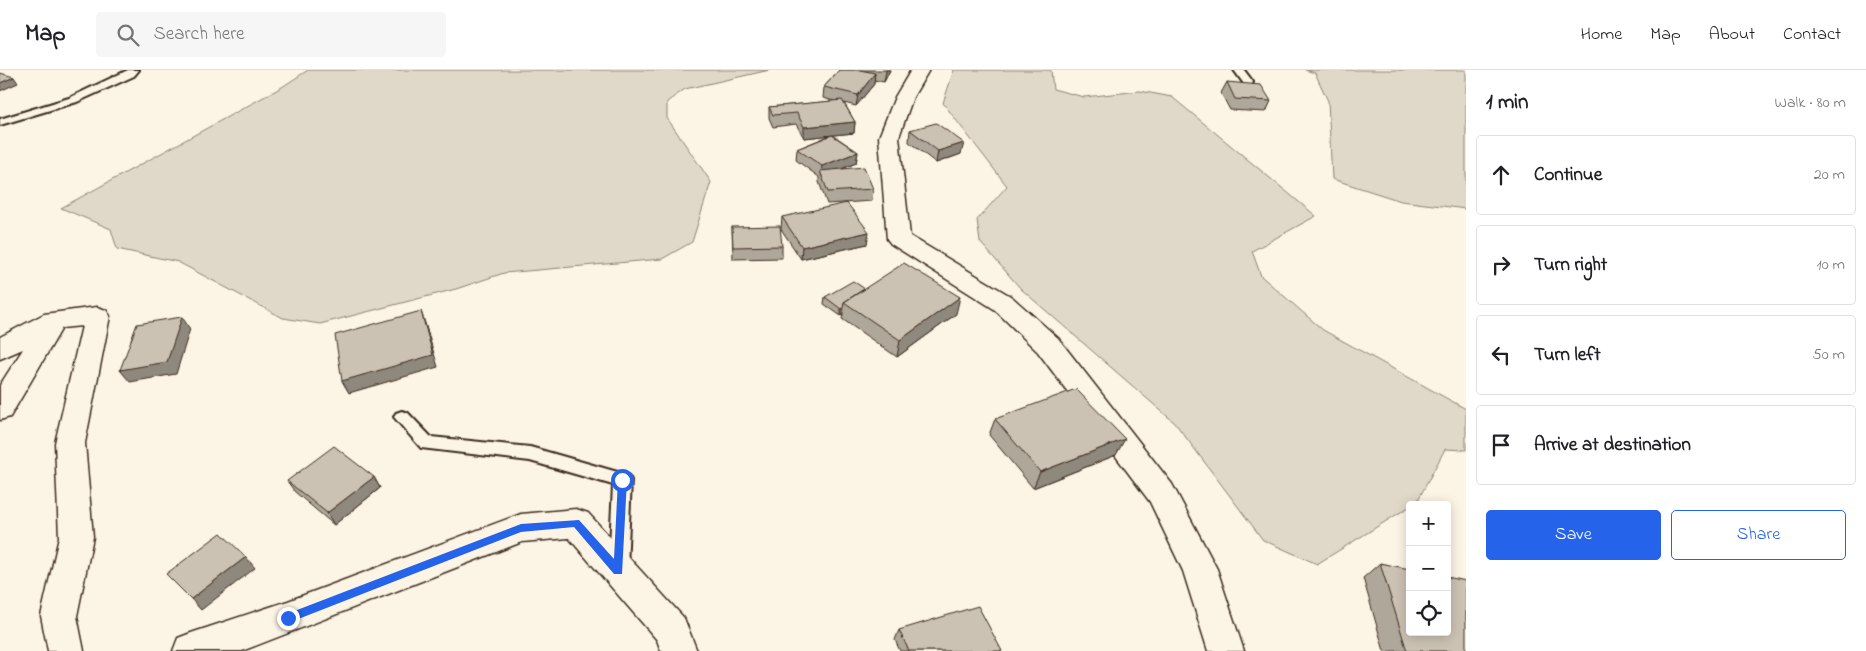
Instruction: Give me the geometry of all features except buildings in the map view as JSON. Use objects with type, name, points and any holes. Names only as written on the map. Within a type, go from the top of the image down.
[{"type":"street","points":[[920,70],[904,97],[889,137],[899,239],[1003,303],[1048,345],[1162,493],[1200,569],[1226,651]]},
{"type":"street","points":[[0,349],[53,320],[97,316],[70,443],[76,537],[59,616],[66,651]]},
{"type":"street","points":[[0,409],[53,320]]},
{"type":"street","points":[[191,651],[288,618],[521,528],[576,523],[671,630],[679,651]]},
{"type":"lane","points":[[0,122],[73,100],[130,74],[134,70]]},
{"type":"lane","points":[[1240,70],[1248,82]]},
{"type":"lane","points":[[402,417],[427,444],[530,454],[622,480],[618,571]]},
{"type":"shaded area","points":[[308,70],[770,70],[685,89],[667,102],[667,118],[711,182],[692,242],[662,259],[504,273],[456,289],[320,324],[283,318],[178,262],[117,249],[111,229],[61,208],[282,87]]},
{"type":"shaded area","points":[[954,70],[1051,70],[1053,89],[1084,97],[1140,91],[1172,97],[1316,216],[1252,251],[1261,276],[1323,330],[1466,409],[1466,450],[1445,449],[1418,501],[1406,501],[1406,509],[1317,564],[1263,540],[1175,423],[1021,289],[980,242],[977,220],[1007,186],[943,103]]},
{"type":"shaded area","points":[[1305,70],[1466,70],[1466,209],[1401,201],[1332,179],[1328,101],[1315,73]]},
{"type":"route","points":[[288,618],[521,528],[576,523],[618,571],[622,480]]}]
